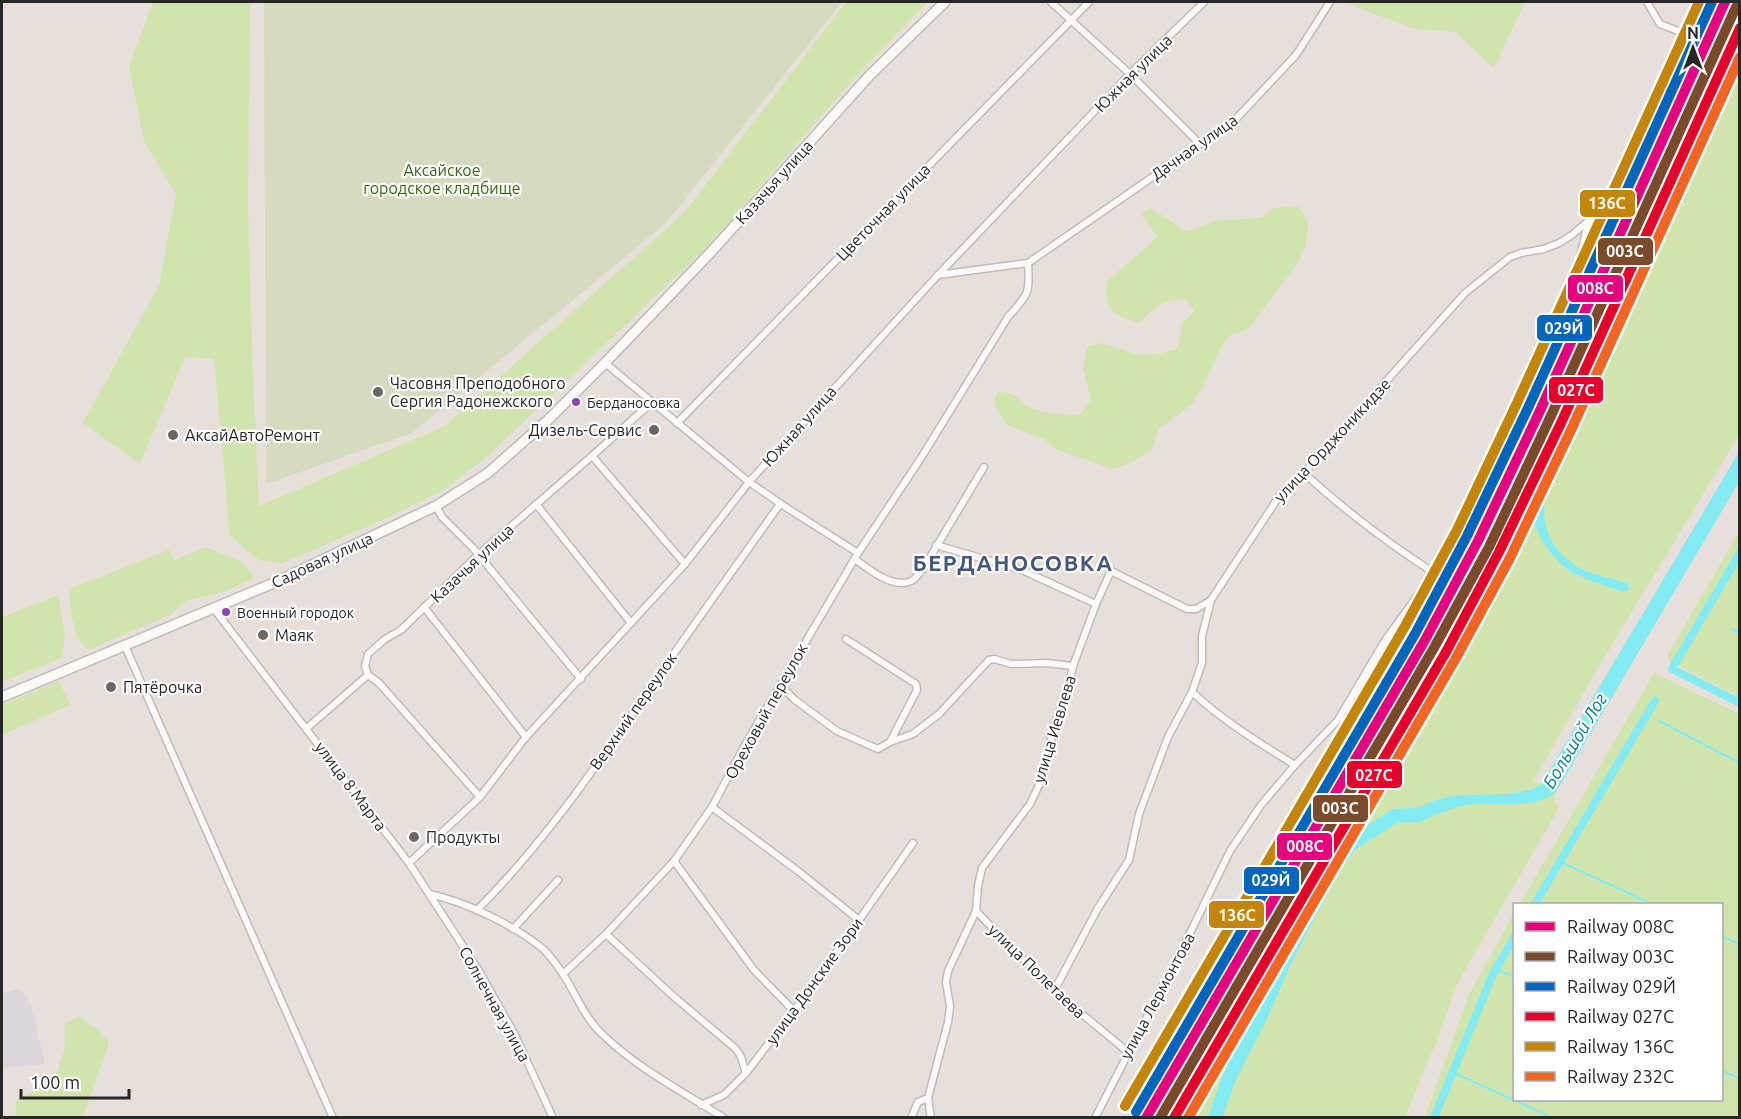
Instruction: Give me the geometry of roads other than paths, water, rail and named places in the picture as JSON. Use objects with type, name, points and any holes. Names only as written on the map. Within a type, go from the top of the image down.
[{"type":"main road","name":"Казачья улица","points":[[604,363],[711,252],[870,75],[945,2]]},
{"type":"main road","name":"Садовая улица","points":[[2,697],[276,582],[436,506],[488,473],[549,419],[604,363]]},
{"type":"street","points":[[1051,2],[1130,74],[1200,144]]},
{"type":"street","name":"Цветочная улица","points":[[677,423],[1089,2]]},
{"type":"street","name":"Южная улица","points":[[409,863],[480,797],[526,737],[685,564],[749,482],[938,274],[1130,74],[1204,2]]},
{"type":"street","name":"Дачная улица","points":[[1028,263],[1235,120],[1296,55],[1330,2]]},
{"type":"street","points":[[1647,2],[1660,24],[1691,36]]},
{"type":"street","name":"улица Орджоникидзе","points":[[1054,991],[1098,908],[1129,860],[1138,814],[1168,737],[1192,692],[1202,663],[1203,629],[1211,600],[1280,495],[1304,473],[1465,292],[1498,265],[1521,253],[1544,249],[1560,243],[1588,223],[1618,195],[1707,2]]},
{"type":"street","name":"улица Лермонтова","points":[[1095,1118],[1230,851],[1261,805],[1338,720],[1384,642],[1456,542],[1570,300],[1588,223]]},
{"type":"street","points":[[938,274],[1028,263]]},
{"type":"street","name":"Ореховый переулок","points":[[563,974],[606,934],[674,861],[712,807],[745,745],[857,556],[1008,317],[1025,298],[1029,288],[1028,263]]},
{"type":"street","points":[[604,363],[749,482],[857,556],[869,570],[885,579],[903,582],[913,580],[923,569],[984,467]]},
{"type":"street","name":"Казачья улица","points":[[368,675],[365,666],[368,654],[385,639],[401,630],[477,555],[651,403]]},
{"type":"street","points":[[592,456],[685,564]]},
{"type":"street","points":[[1304,473],[1338,504],[1380,537],[1434,573]]},
{"type":"street","points":[[536,504],[631,623]]},
{"type":"street","name":"Верхний переулок","points":[[477,910],[506,881],[532,849],[622,730],[663,668],[780,504]]},
{"type":"street","points":[[436,506],[442,517],[473,548],[581,679]]},
{"type":"street","points":[[936,545],[1022,570],[1095,604]]},
{"type":"street","name":"улица Иевлева","points":[[911,1118],[918,1102],[928,1098],[948,1022],[950,1006],[946,982],[948,971],[976,911],[982,868],[1030,804],[1041,781],[1055,723],[1068,690],[1073,666],[1095,604],[1111,571],[1187,609],[1203,607],[1211,600]]},
{"type":"street","points":[[424,608],[526,737]]},
{"type":"street","name":"улица 8 Марта","points":[[214,609],[409,863],[429,894]]},
{"type":"street","points":[[780,685],[795,700],[837,731],[878,749],[890,742],[917,690],[916,684],[846,639]]},
{"type":"street","points":[[124,646],[333,1118]]},
{"type":"street","name":"улица Иевлева","points":[[890,742],[913,734],[939,714],[989,660],[1073,666]]},
{"type":"street","points":[[307,728],[368,675],[379,682],[480,797]]},
{"type":"street","points":[[1192,692],[1270,750],[1295,765]]},
{"type":"street","points":[[712,807],[859,920]]},
{"type":"street","name":"улица Донские Зори","points":[[701,1105],[724,1095],[746,1073],[815,983],[913,843]]},
{"type":"street","points":[[674,861],[754,970],[793,1010]]},
{"type":"street","points":[[513,929],[558,880]]},
{"type":"street","points":[[429,894],[450,898],[477,910],[513,929],[543,949],[563,974],[598,1030],[652,1073],[721,1117]]},
{"type":"street","name":"Солнечная улица","points":[[429,894],[479,971],[515,1035],[553,1118]]},
{"type":"street","name":"улица Полетаева","points":[[976,911],[1054,991],[1128,1052]]},
{"type":"street","points":[[606,934],[673,996],[736,1049],[746,1073]]},
{"type":"street","points":[[928,1098],[931,1118]]},
{"type":"water","points":[[1739,452],[1739,482],[1556,792],[1546,798],[1524,804],[1477,804],[1460,806],[1424,817],[1413,815],[1426,805],[1442,798],[1510,794],[1541,785]]},
{"type":"water","points":[[1558,462],[1544,508],[1549,535],[1566,558],[1580,568],[1624,582],[1628,584],[1629,590],[1623,592],[1572,572],[1555,558],[1545,545],[1538,531],[1533,502],[1537,487],[1545,474]]},
{"type":"waterway","points":[[1740,553],[1672,669],[1740,703]]},
{"type":"waterway","points":[[1732,629],[1740,633]]},
{"type":"waterway","points":[[1536,903],[1655,701]]},
{"type":"waterway","points":[[1659,721],[1740,763]]},
{"type":"waterway","name":"Большой Лог","points":[[1215,1118],[1229,1078],[1260,1017],[1286,958],[1332,870],[1351,844],[1395,816],[1419,815],[1430,810]]},
{"type":"waterway","points":[[1561,862],[1650,903]]},
{"type":"waterway","points":[[1723,936],[1740,945]]},
{"type":"waterway","points":[[1434,1118],[1493,974],[1513,940]]},
{"type":"waterway","points":[[1496,969],[1513,977]]},
{"type":"waterway","points":[[1723,1070],[1740,1079]]},
{"type":"waterway","points":[[1452,1072],[1513,1100]]},
{"type":"waterway","points":[[1516,1101],[1553,1118]]},
{"type":"rail line","name":"136С","points":[[1125,1106],[1404,628],[1457,530],[1699,2]]},
{"type":"rail line","name":"029Й","points":[[1136,1112],[1415,634],[1467,536],[1528,408],[1712,2]]},
{"type":"rail line","name":"008С","points":[[1146,1118],[1425,640],[1478,541],[1539,413],[1725,2]]},
{"type":"rail line","name":"003С","points":[[1160,1118],[1435,646],[1489,547],[1550,418],[1736,7]]},
{"type":"rail line","name":"027С","points":[[1174,1118],[1446,652],[1499,552],[1561,423],[1740,28]]},
{"type":"rail line","name":"232C","points":[[1188,1118],[1456,658],[1510,558],[1572,428],[1740,57]]},
{"type":"place","name":"Часовня Преподобного Сергия Радонежского","points":[[378,392]]},
{"type":"place","name":"Берданосовка","points":[[576,402]]},
{"type":"place","name":"Дизель-Сервис","points":[[654,430]]},
{"type":"place","name":"АксайАвтоРемонт","points":[[173,435]]},
{"type":"place","name":"Военный городок","points":[[226,612]]},
{"type":"place","name":"Маяк","points":[[263,635]]},
{"type":"place","name":"Пятёрочка","points":[[111,687]]},
{"type":"place","name":"Продукты","points":[[414,837]]},
{"type":"district","name":"БЕРДАНОСОВКА","points":[[1013,563]]},
{"type":"park label","name":"Аксайское городское кладбище","points":[[442,179]]}]
